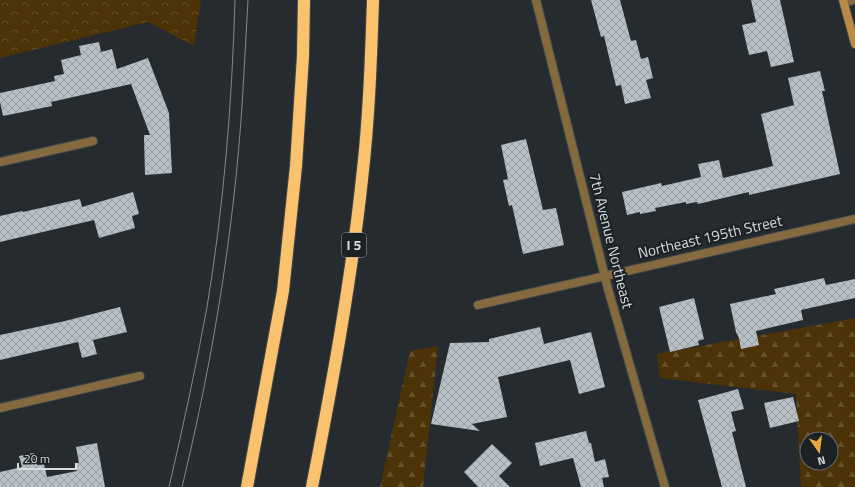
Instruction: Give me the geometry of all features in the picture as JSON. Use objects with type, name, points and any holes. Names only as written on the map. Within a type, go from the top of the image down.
[{"type":"highway","points":[[247,487],[283,291],[296,166],[303,56],[304,0]]},
{"type":"highway","name":"I 5","points":[[312,487],[340,337],[352,260],[362,178],[370,84],[373,0]]},
{"type":"street","name":"7th Avenue Northeast","points":[[536,0],[605,276],[663,487]]},
{"type":"street","points":[[853,0],[844,1],[855,44]]},
{"type":"street","points":[[0,162],[93,141]]},
{"type":"street","name":"Northeast 195th Street","points":[[478,305],[855,219]]},
{"type":"street","points":[[0,408],[140,376]]},
{"type":"green space","points":[[0,0],[201,0],[194,46],[148,22],[0,58]]},
{"type":"green space","points":[[855,318],[855,487],[801,487],[800,471],[839,471],[839,431],[799,431],[799,450],[796,394],[660,378],[657,354]]},
{"type":"green space","points":[[438,346],[423,487],[380,487],[410,351]]},
{"type":"building","points":[[591,0],[620,0],[631,41],[636,40],[641,59],[648,57],[653,78],[646,80],[651,98],[625,104],[621,85],[616,86],[604,36],[601,37]]},
{"type":"building","points":[[751,0],[780,0],[794,62],[771,67],[767,51],[749,55],[742,25],[756,22]]},
{"type":"building","points":[[99,42],[101,52],[112,49],[117,69],[148,58],[169,113],[172,173],[145,175],[144,135],[150,135],[131,84],[51,102],[52,106],[3,116],[0,93],[55,81],[54,76],[64,74],[61,60],[81,55],[79,46]]},
{"type":"building","points":[[820,71],[825,91],[822,91],[840,174],[749,195],[749,192],[698,204],[697,202],[686,204],[686,202],[655,208],[656,211],[627,215],[622,192],[661,183],[662,186],[701,177],[698,164],[719,160],[723,178],[773,166],[761,114],[794,105],[788,78]]},
{"type":"building","points":[[526,139],[543,210],[556,208],[564,245],[523,254],[512,205],[509,206],[503,180],[508,179],[501,145]]},
{"type":"building","points":[[133,192],[139,214],[132,216],[135,228],[99,238],[94,220],[0,242],[0,216],[80,199],[82,207]]},
{"type":"building","points":[[824,278],[826,285],[855,279],[855,298],[801,310],[803,320],[756,331],[759,345],[741,349],[730,304],[776,294],[774,289]]},
{"type":"building","points":[[694,298],[704,339],[698,341],[699,345],[670,352],[659,307]]},
{"type":"building","points":[[120,307],[127,332],[93,340],[97,354],[82,358],[78,342],[0,360],[0,335]]},
{"type":"building","points":[[540,327],[544,344],[591,332],[605,387],[579,394],[570,360],[498,377],[507,417],[472,424],[480,431],[431,424],[450,343],[489,342],[489,339]]},
{"type":"building","points":[[738,389],[744,409],[731,412],[736,431],[732,432],[746,487],[722,487],[698,400]]},
{"type":"building","points":[[793,397],[799,421],[770,428],[764,403]]},
{"type":"building","points":[[586,431],[589,443],[591,443],[595,462],[605,459],[609,477],[602,478],[604,487],[581,487],[573,458],[540,466],[535,443]]},
{"type":"building","points":[[97,443],[105,487],[0,487],[0,472],[22,467],[19,456],[34,453],[37,465],[44,464],[47,477],[77,471],[75,463],[79,463],[76,447]]},
{"type":"building","points":[[492,444],[512,463],[499,476],[510,487],[478,487],[464,472]]},
{"type":"tram line","points":[[169,487],[198,352],[213,269],[223,192],[232,77],[235,0]]},
{"type":"tram line","points":[[182,487],[205,384],[223,281],[241,124],[248,0]]}]
